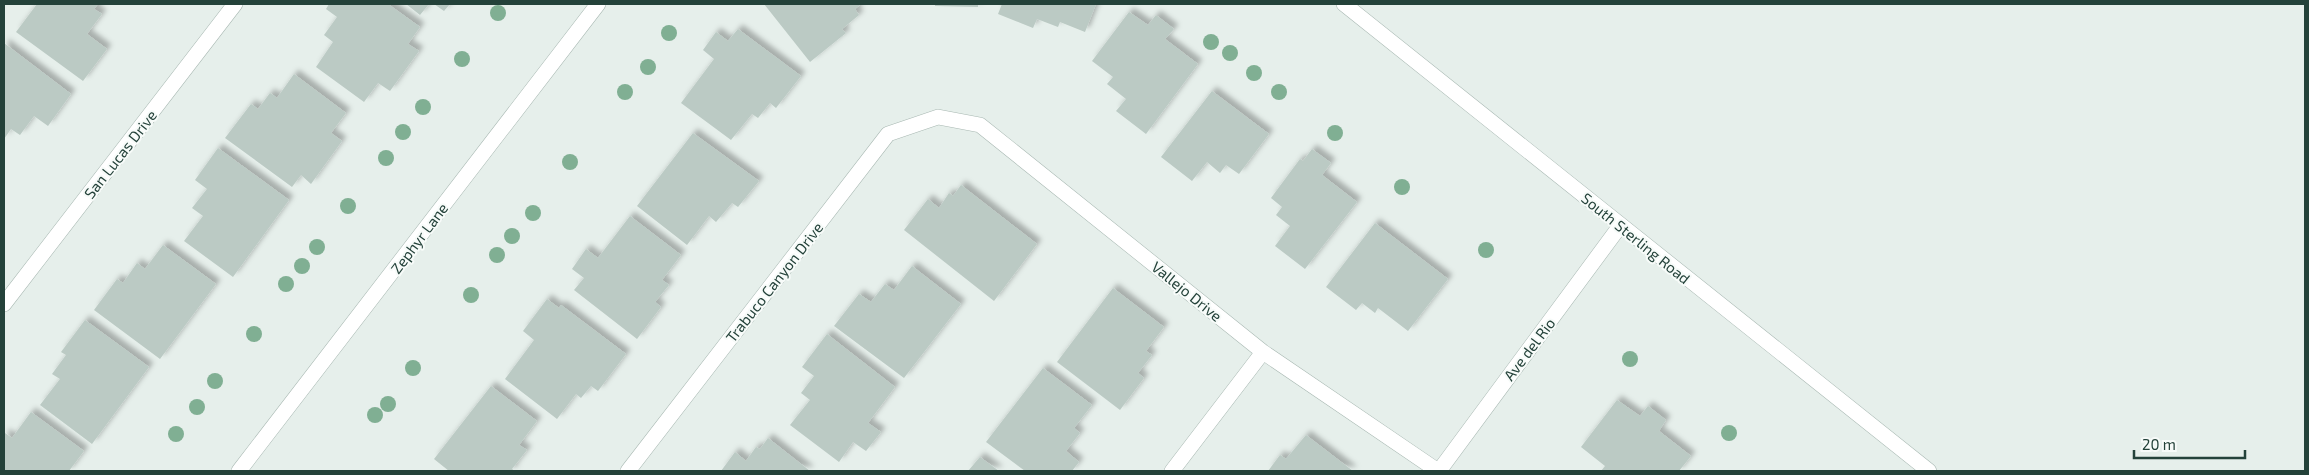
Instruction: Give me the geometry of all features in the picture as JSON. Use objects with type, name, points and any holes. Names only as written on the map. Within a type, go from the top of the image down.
[{"type":"street","name":"San Lucas Drive","points":[[4,304],[235,4]]},
{"type":"street","name":"Zephyr Lane","points":[[239,471],[598,4]]},
{"type":"street","name":"South Sterling Road","points":[[1344,4],[1929,471]]},
{"type":"street","name":"Vallejo Drive","points":[[938,117],[980,125],[1263,352],[1438,471]]},
{"type":"street","name":"Trabuco Canyon Drive","points":[[628,471],[888,134],[938,117]]},
{"type":"street","name":"Ave del Rio","points":[[1438,471],[1620,226]]},
{"type":"street","points":[[1172,471],[1263,352]]},
{"type":"building","points":[[37,4],[98,4],[94,9],[102,14],[87,34],[107,49],[83,81],[16,32]]},
{"type":"building","points":[[329,4],[388,4],[420,27],[408,44],[419,51],[390,91],[378,83],[364,102],[316,67],[333,42],[324,35],[337,17],[326,9]]},
{"type":"building","points":[[406,4],[429,4],[420,15]]},
{"type":"building","points":[[434,4],[450,4],[444,11]]},
{"type":"building","points":[[764,4],[861,4],[855,9],[859,15],[842,29],[846,33],[810,62]]},
{"type":"building","points":[[935,4],[978,4],[978,7],[935,6]]},
{"type":"building","points":[[1002,4],[1096,4],[1085,32],[1060,22],[1058,27],[1037,19],[1033,28],[998,14]]},
{"type":"building","points":[[1129,12],[1148,25],[1156,15],[1174,29],[1165,39],[1198,64],[1146,134],[1116,111],[1126,99],[1107,84],[1113,77],[1092,61]]},
{"type":"building","points":[[738,29],[801,76],[776,108],[770,103],[758,118],[752,114],[731,140],[681,103],[714,59],[703,50],[716,32],[728,41]]},
{"type":"building","points":[[4,43],[71,94],[48,126],[34,116],[20,135],[11,129],[4,139]]},
{"type":"building","points":[[294,74],[346,113],[331,133],[342,141],[311,184],[301,175],[292,187],[225,138],[251,104],[258,109],[270,93],[277,98]]},
{"type":"building","points":[[1212,91],[1269,134],[1239,174],[1226,165],[1220,173],[1207,162],[1192,181],[1161,157]]},
{"type":"building","points":[[693,133],[759,181],[738,207],[732,203],[716,222],[709,216],[687,245],[637,206]]},
{"type":"building","points":[[218,148],[289,200],[233,277],[184,241],[203,216],[192,208],[207,189],[195,180]]},
{"type":"building","points":[[1312,149],[1331,163],[1322,175],[1357,202],[1305,269],[1275,246],[1290,226],[1276,215],[1282,207],[1271,198],[1300,159],[1303,161]]},
{"type":"building","points":[[961,185],[1037,244],[994,301],[904,230],[928,199],[939,208],[949,193],[953,196]]},
{"type":"building","points":[[630,216],[681,255],[662,280],[669,285],[655,302],[661,307],[637,339],[574,290],[584,278],[572,269],[586,249],[598,258]]},
{"type":"building","points":[[1375,223],[1448,279],[1408,331],[1378,308],[1375,313],[1362,303],[1356,310],[1326,287]]},
{"type":"building","points":[[163,245],[216,284],[160,359],[94,310],[117,279],[123,283],[137,263],[145,269]]},
{"type":"building","points":[[912,266],[961,304],[904,378],[834,326],[859,294],[871,302],[885,284],[894,290]]},
{"type":"building","points":[[1113,288],[1164,327],[1146,351],[1152,355],[1138,373],[1144,378],[1120,410],[1057,362]]},
{"type":"building","points":[[547,299],[559,308],[561,305],[626,354],[598,391],[591,386],[581,398],[576,394],[557,419],[505,379],[534,340],[523,331]]},
{"type":"building","points":[[85,320],[149,367],[92,444],[40,405],[60,379],[52,374],[66,355],[61,352]]},
{"type":"building","points":[[827,334],[895,387],[868,423],[881,432],[866,451],[853,442],[839,462],[790,425],[810,400],[801,393],[814,376],[802,367]]},
{"type":"building","points":[[1043,368],[1092,405],[1074,428],[1080,433],[1066,451],[1079,462],[1072,471],[1025,471],[986,442]]},
{"type":"building","points":[[491,386],[537,421],[519,445],[527,450],[512,469],[515,471],[449,471],[434,459]]},
{"type":"building","points":[[1617,400],[1640,416],[1648,406],[1666,420],[1659,431],[1691,456],[1679,471],[1601,471],[1605,466],[1581,447]]},
{"type":"building","points":[[31,412],[84,451],[69,471],[4,471],[4,435],[5,433],[12,438]]},
{"type":"building","points":[[1306,435],[1353,471],[1268,471],[1280,455],[1286,459]]},
{"type":"building","points":[[768,438],[810,471],[721,471],[735,452],[746,461],[756,447],[760,449]]},
{"type":"building","points":[[980,457],[999,471],[968,471]]}]
